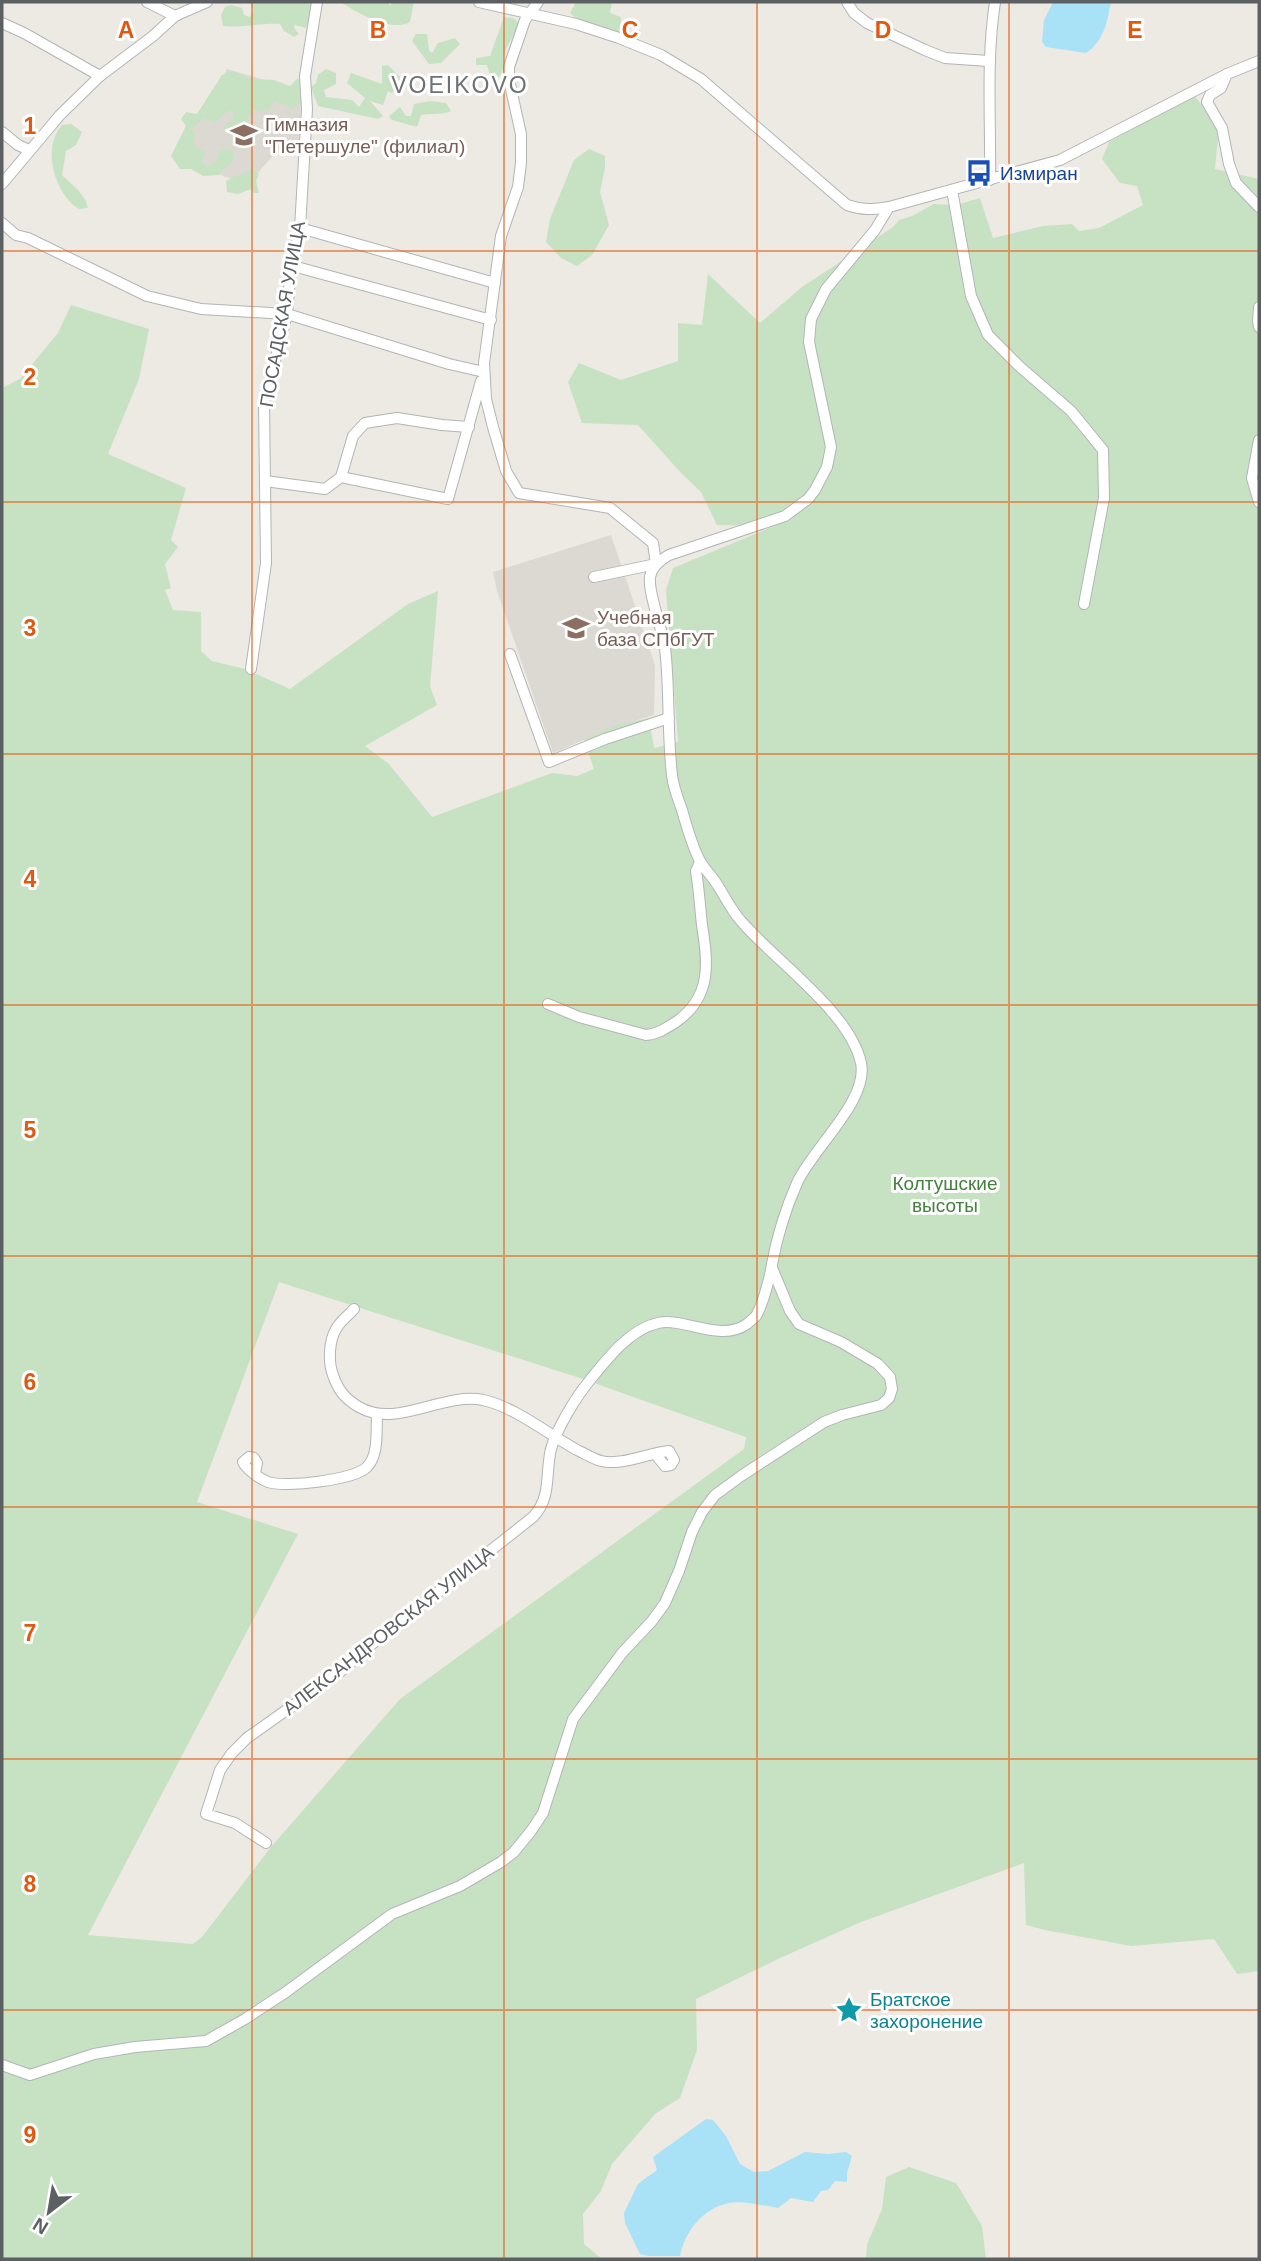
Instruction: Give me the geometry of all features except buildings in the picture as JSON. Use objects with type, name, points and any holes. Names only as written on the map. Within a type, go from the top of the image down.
[{"type":"street","points":[[147,2],[175,16]]},
{"type":"street","points":[[2,184],[60,115],[100,76],[175,16],[207,2]]},
{"type":"street","name":"ПОСАДСКАЯ УЛИЦА","points":[[251,669],[266,563],[264,403],[287,314],[300,228],[307,109],[305,76],[317,2]]},
{"type":"street","points":[[480,2],[551,18],[620,38],[661,55],[701,79],[847,205],[860,209],[889,207],[1060,160],[1227,74],[1259,61]]},
{"type":"street","points":[[341,477],[448,499],[484,372],[501,236],[518,187],[522,134],[509,79],[509,67],[528,13],[538,2]]},
{"type":"street","points":[[544,2],[551,10],[551,18]]},
{"type":"street","points":[[848,2],[854,13],[867,23],[925,50],[945,58],[989,61]]},
{"type":"street","points":[[990,180],[989,61],[995,2]]},
{"type":"street","points":[[2,23],[100,76]]},
{"type":"street","points":[[1227,74],[1222,88],[1210,95],[1207,103],[1222,128],[1236,183],[1259,208]]},
{"type":"street","points":[[2,132],[29,150]]},
{"type":"street","points":[[952,190],[971,296],[988,335],[1071,411],[1103,450],[1104,498],[1084,604]]},
{"type":"street","points":[[548,1004],[579,1017],[646,1035],[655,1034],[690,1010],[705,982],[705,941],[696,871],[700,862],[672,778],[665,651],[662,628],[650,585],[650,573],[656,564],[669,555],[785,516],[816,490],[827,467],[831,447],[809,342],[811,320],[826,289],[875,230],[889,207]]},
{"type":"street","points":[[2,223],[16,235],[28,238],[148,296],[201,309],[287,314],[449,364],[484,372]]},
{"type":"street","points":[[300,228],[495,283]]},
{"type":"street","points":[[293,266],[491,320]]},
{"type":"street","points":[[1259,307],[1259,327]]},
{"type":"street","points":[[484,372],[485,399],[493,427],[506,471],[519,493],[610,509],[653,543],[656,564]]},
{"type":"street","points":[[265,481],[325,489],[341,477],[353,436],[365,423],[397,418],[468,427]]},
{"type":"street","points":[[1259,440],[1252,478],[1259,502]]},
{"type":"street","points":[[594,577],[656,564]]},
{"type":"street","points":[[510,654],[549,762],[605,739],[669,718]]},
{"type":"street","name":"АЛЕКСАНДРОВСКАЯ УЛИЦА","points":[[266,1843],[234,1823],[206,1814],[220,1770],[232,1753],[247,1738],[340,1672],[410,1611],[432,1597],[543,1507],[550,1453],[555,1438],[589,1382],[616,1350],[638,1332],[656,1323],[666,1322],[708,1330],[742,1327],[756,1316],[799,1179],[811,1157],[855,1098],[862,1069],[854,1043],[843,1026],[823,1003],[758,941],[733,912],[700,862]]},
{"type":"street","points":[[2,2065],[30,2076],[94,2054],[135,2047],[206,2041],[286,1992],[392,1914],[460,1886],[514,1852],[543,1813],[573,1719],[621,1653],[652,1621],[665,1603],[692,1532],[715,1495],[824,1422],[881,1405],[892,1389],[890,1377],[878,1364],[841,1342],[799,1324],[790,1311],[772,1268]]},
{"type":"street","points":[[354,1309],[337,1328],[330,1356],[331,1372],[337,1387],[347,1400],[377,1415],[453,1401],[482,1400],[502,1406],[555,1438],[601,1461],[614,1462],[656,1455]]},
{"type":"street","points":[[255,1473],[267,1482],[285,1484],[354,1475],[365,1470],[374,1455],[377,1415]]},
{"type":"shaded area","name":"Гимназия \"Петершуле\" (филиал)","points":[[227,69],[301,91],[299,153],[280,148],[253,178],[251,187],[176,157]]},
{"type":"shaded area","name":"Учебная база СПбГУТ","points":[[611,535],[655,665],[654,715],[614,727],[553,753],[497,591],[493,572]]},
{"type":"green space","points":[[250,2],[311,2],[314,6],[306,28],[295,25],[294,28],[299,34],[294,37],[284,31],[280,24],[223,26],[221,15],[225,7],[231,5],[242,8],[244,15],[250,17],[253,10]]},
{"type":"green space","points":[[340,2],[388,2],[390,6],[393,2],[414,2],[410,22],[393,25],[374,20]]},
{"type":"green space","points":[[576,2],[612,2],[610,13],[621,17],[620,33],[582,24],[570,13]]},
{"type":"green space","points":[[504,17],[518,22],[505,53],[499,77],[490,76],[487,65],[476,65],[476,58],[490,56]]},
{"type":"green space","points":[[416,34],[427,34],[429,50],[432,53],[438,43],[455,38],[460,44],[441,63],[429,64],[412,41]]},
{"type":"green space","points":[[388,65],[400,77],[401,85],[396,91],[388,91],[383,105],[370,101],[383,116],[378,119],[318,106],[311,87],[316,83],[318,75],[326,69],[336,73],[336,84],[324,90],[326,97],[352,100],[359,107],[365,98],[347,83],[351,73],[382,84],[382,66]]},
{"type":"green space","points":[[233,71],[253,79],[274,80],[290,86],[298,78],[302,88],[303,105],[299,104],[293,109],[275,101],[267,111],[252,110],[242,127],[229,135],[224,127],[234,118],[234,113],[229,110],[215,123],[204,118],[192,129],[195,136],[193,146],[206,151],[202,163],[210,167],[216,161],[220,149],[232,150],[234,156],[230,165],[219,175],[203,176],[191,169],[180,169],[171,156],[186,126],[181,119],[186,112],[197,114],[222,75]]},
{"type":"green space","name":"Колтушские высоты","points":[[1194,95],[1219,127],[1215,169],[1259,179],[1259,1971],[1237,1974],[1214,1939],[1131,1946],[1026,1925],[1024,1863],[861,1922],[696,1999],[697,2050],[680,2098],[655,2114],[612,2164],[601,2191],[583,2214],[584,2244],[602,2259],[2,2259],[2,388],[20,379],[58,333],[71,305],[149,329],[139,379],[108,454],[186,488],[171,540],[178,547],[165,564],[171,588],[165,590],[173,610],[201,612],[201,651],[212,661],[245,669],[290,689],[408,604],[438,591],[430,686],[437,705],[365,746],[389,764],[432,817],[552,773],[577,776],[594,769],[584,739],[617,725],[649,718],[654,748],[678,742],[666,590],[673,568],[774,526],[717,525],[701,492],[638,425],[582,423],[568,382],[579,363],[621,380],[678,361],[678,323],[702,325],[708,274],[760,323],[802,287],[893,227],[899,220],[934,204],[956,205],[980,198],[993,238],[1043,226],[1072,224],[1079,231],[1099,228],[1143,205],[1137,186],[1120,183],[1102,159],[1109,142]],"holes":[[[279,1282],[577,1377],[746,1437],[744,1449],[400,1699],[271,1847],[202,1937],[193,1944],[88,1935],[298,1534],[197,1502]]]},
{"type":"green space","points":[[430,101],[446,103],[451,111],[421,115],[417,127],[392,120],[389,116],[400,107],[406,116],[411,116],[414,104]]},
{"type":"green space","points":[[71,124],[82,132],[76,145],[66,151],[62,175],[78,190],[88,208],[79,209],[71,202],[63,193],[54,170],[52,145],[56,134],[62,125]]},
{"type":"green space","points":[[589,149],[605,156],[600,192],[609,225],[592,255],[577,266],[561,258],[546,242],[550,219],[574,160]]},
{"type":"green space","points":[[253,169],[259,174],[256,181],[259,193],[254,193],[251,189],[238,194],[227,192],[226,181]]},
{"type":"green space","points":[[909,2167],[956,2183],[982,2226],[986,2259],[866,2259],[867,2245],[882,2209],[886,2177]]},
{"type":"water","points":[[1053,2],[1111,2],[1101,37],[1086,53],[1046,47],[1042,42],[1044,20]]},
{"type":"water","points":[[706,2119],[713,2120],[726,2136],[740,2164],[754,2172],[768,2171],[805,2152],[846,2152],[852,2156],[847,2182],[835,2181],[828,2190],[821,2191],[813,2202],[791,2198],[778,2208],[740,2202],[720,2206],[703,2215],[697,2222],[686,2238],[680,2256],[640,2254],[625,2223],[624,2213],[638,2184],[657,2170],[653,2157]]},
{"type":"place","name":"Гимназия \"Петершуле\" (филиал)","points":[[244,135]]},
{"type":"place","name":"Измиран","points":[[979,173]]},
{"type":"place","name":"Учебная база СПбГУТ","points":[[576,628]]},
{"type":"place","name":"Братское захоронение","points":[[849,2010]]},
{"type":"district","name":"VOEIKOVO","points":[[460,85]]}]
